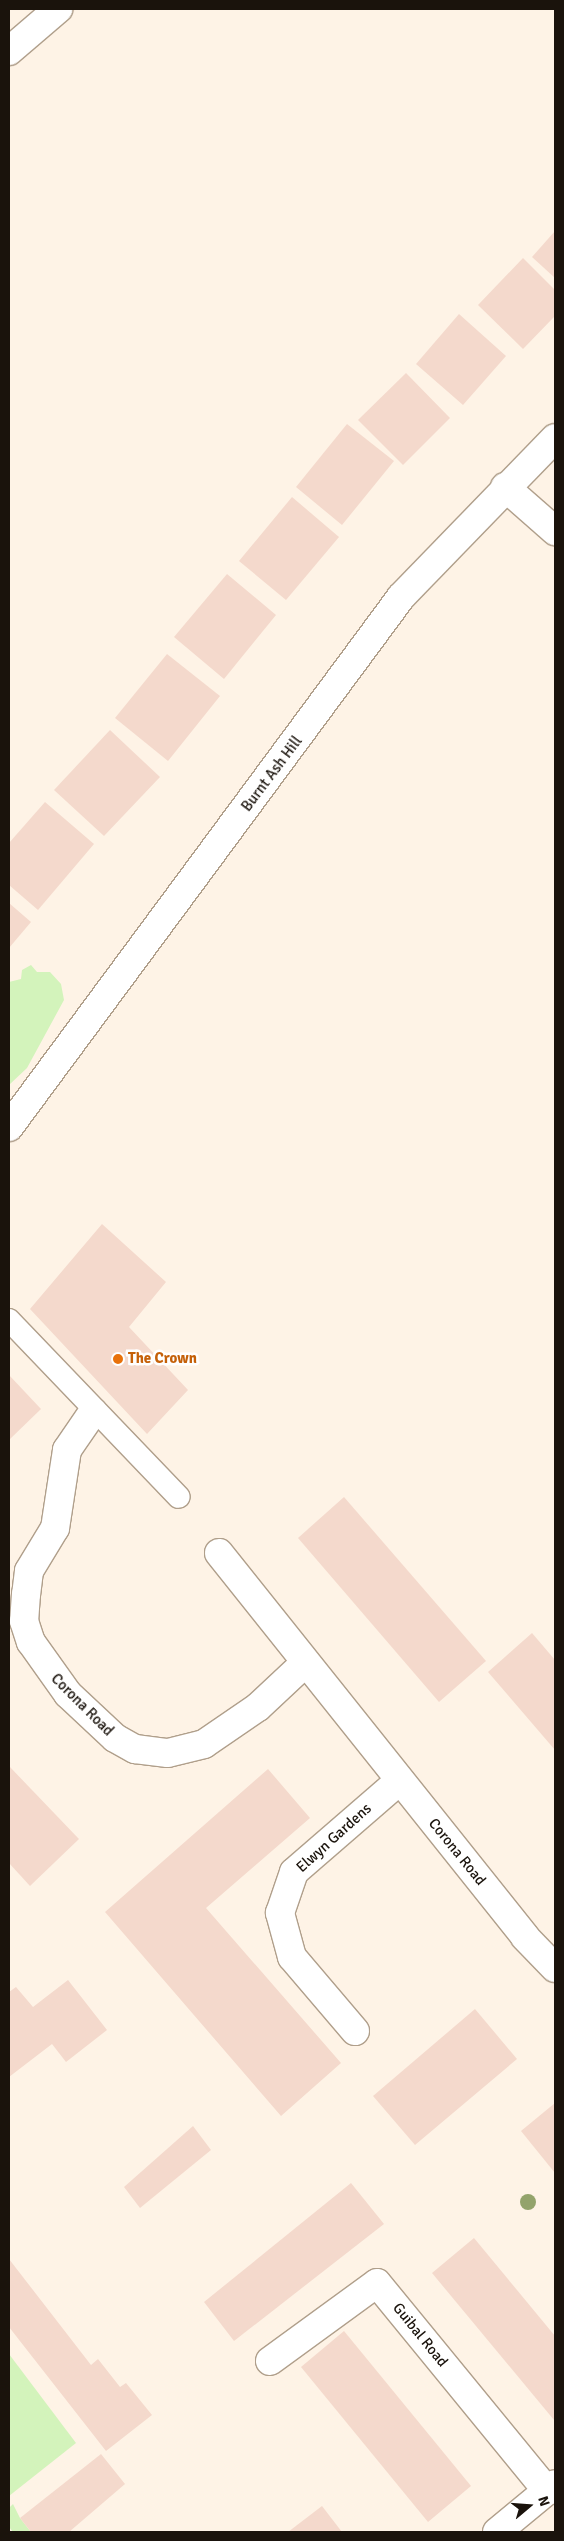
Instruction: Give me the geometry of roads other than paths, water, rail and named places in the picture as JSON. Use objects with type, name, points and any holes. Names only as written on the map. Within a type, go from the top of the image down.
[{"type":"street","points":[[9,51],[58,9]]},
{"type":"street","name":"Burnt Ash Hill","points":[[9,1127],[401,597],[555,438]]},
{"type":"street","points":[[505,488],[555,531]]},
{"type":"street","name":"Corona Road","points":[[93,1412],[67,1450],[55,1528],[29,1571],[24,1621],[31,1642],[56,1681],[115,1738],[135,1749],[168,1753],[204,1744],[258,1707],[305,1663]]},
{"type":"street","name":"Corona Road","points":[[219,1553],[399,1781],[555,1968]]},
{"type":"street","name":"Elwyn Gardens","points":[[355,2031],[292,1956],[280,1913],[294,1872],[399,1781]]},
{"type":"street","name":"Guibal Road","points":[[270,2361],[377,2283],[551,2487],[497,2532]]},
{"type":"lane","points":[[9,1320],[93,1412],[179,1497]]},
{"type":"place","name":"The Crown","points":[[118,1359]]}]
